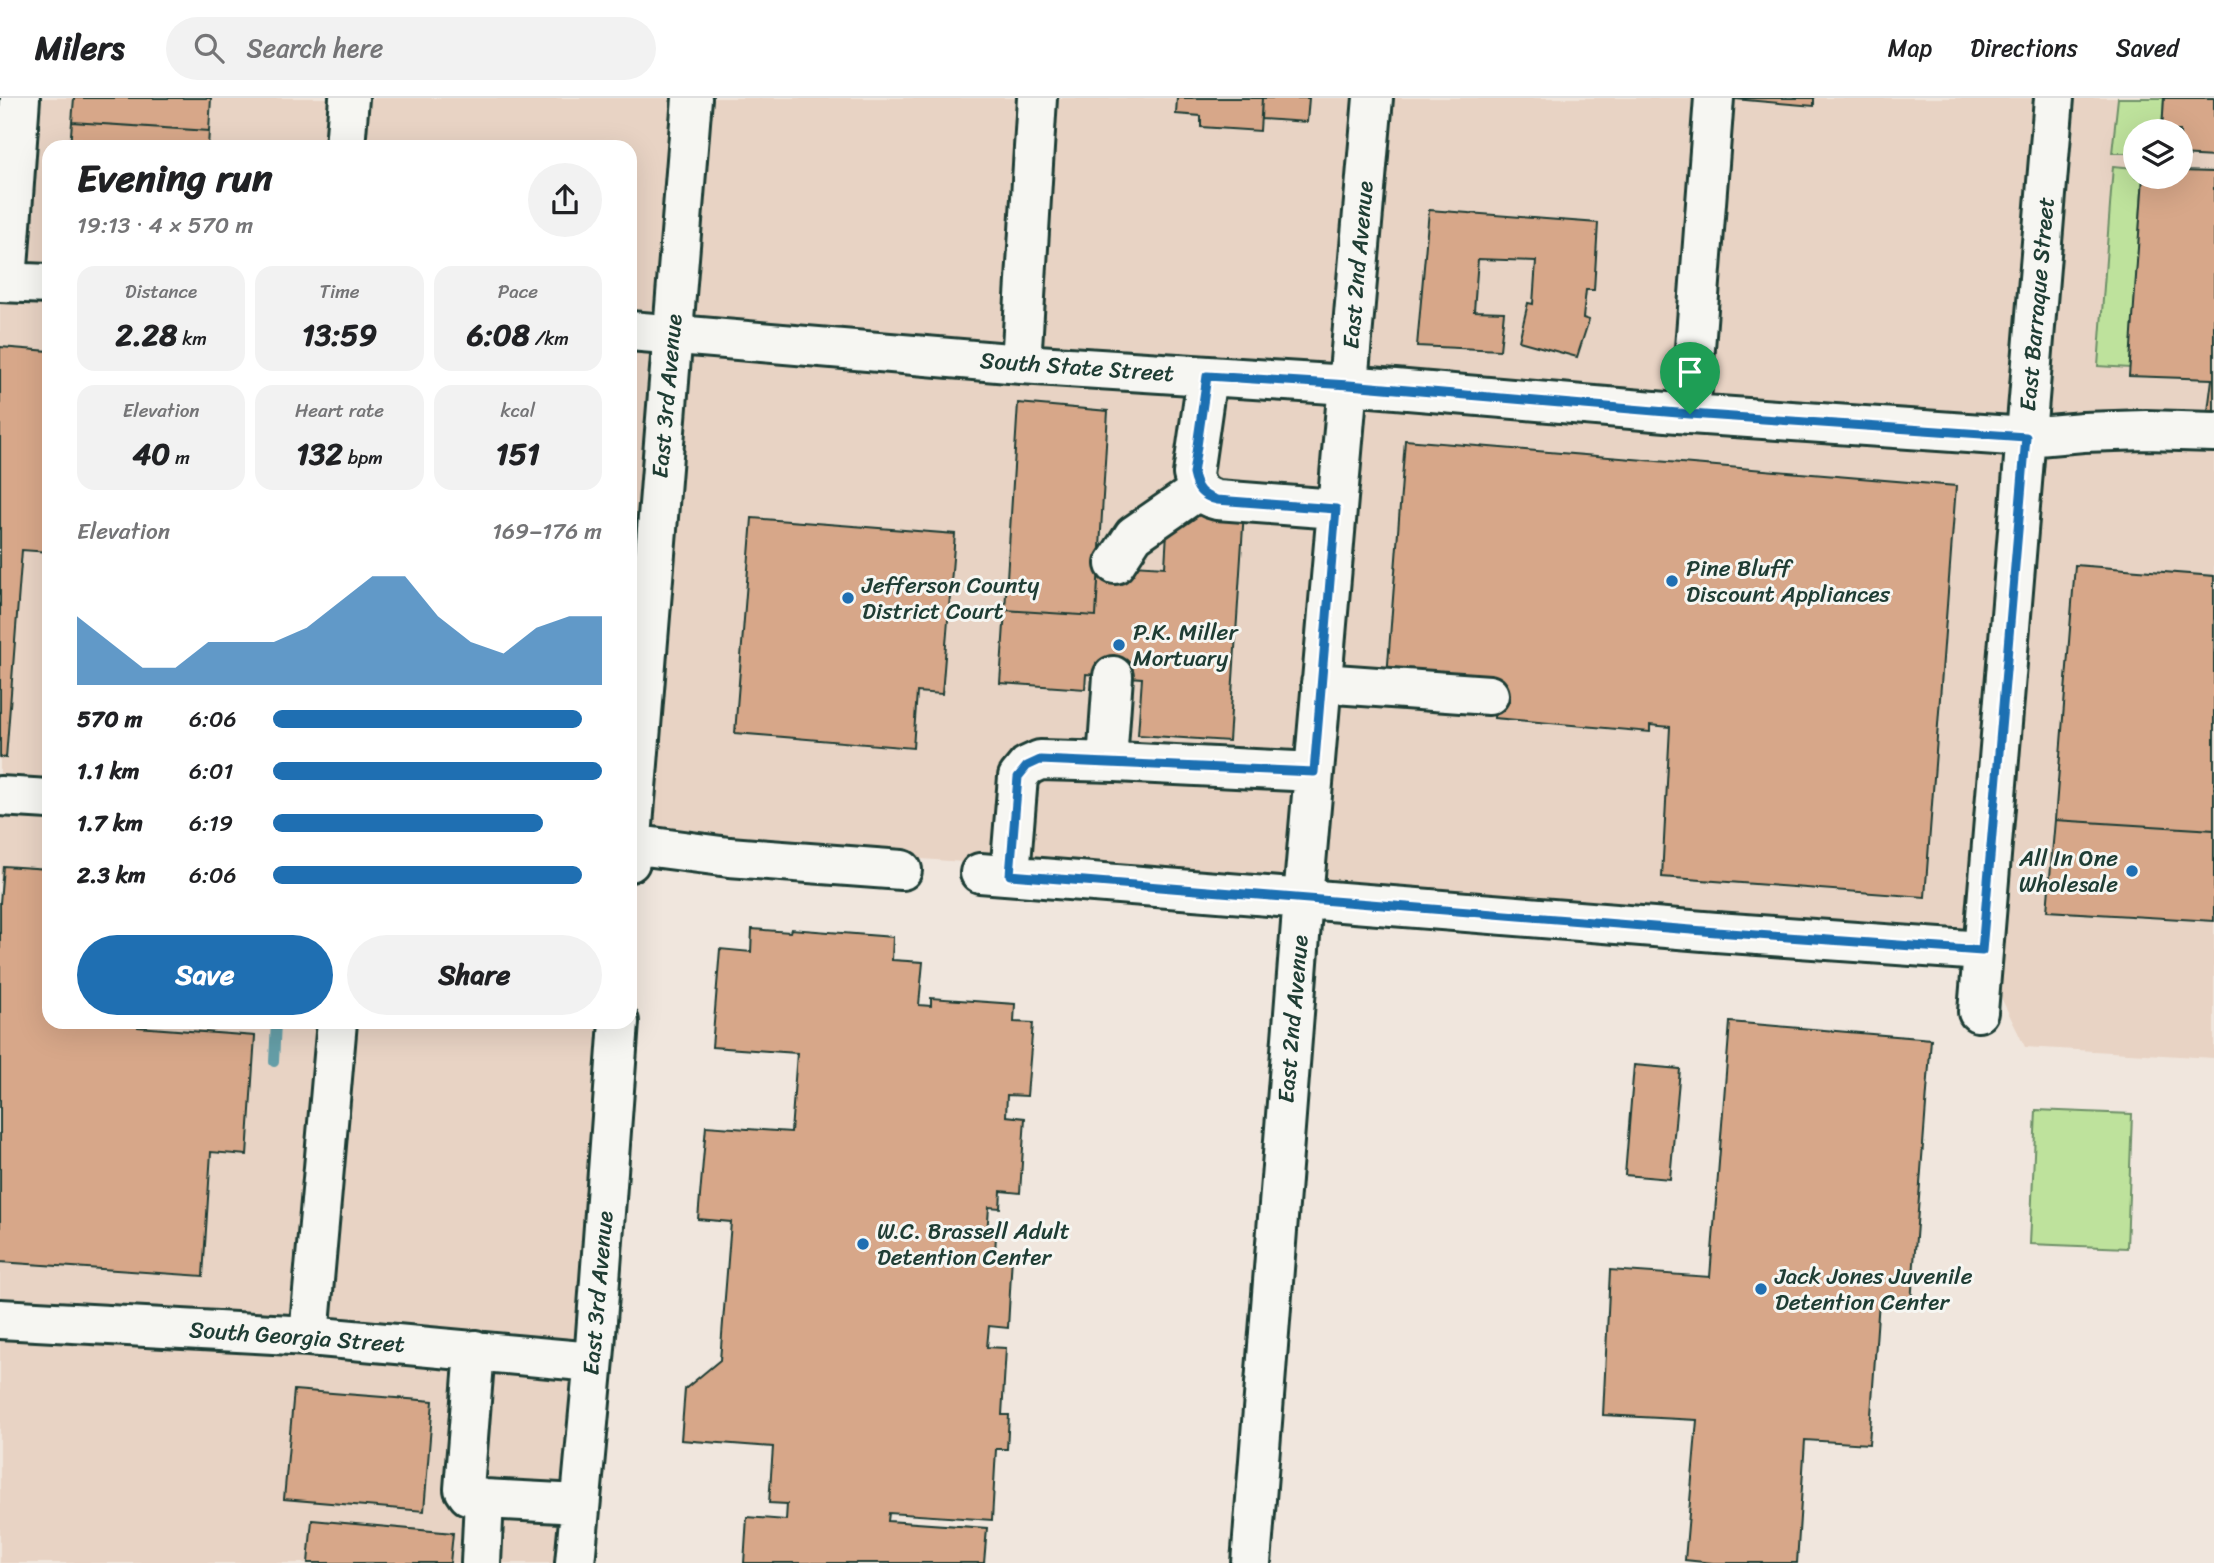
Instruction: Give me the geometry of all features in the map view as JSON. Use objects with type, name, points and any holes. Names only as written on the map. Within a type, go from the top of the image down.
[{"type":"street","points":[[20,98],[3,282],[42,285]]},
{"type":"street","points":[[346,140],[349,98]]},
{"type":"street","name":"East 3rd Avenue","points":[[637,766],[692,98]]},
{"type":"street","points":[[1021,364],[1037,98]]},
{"type":"street","name":"East 2nd Avenue","points":[[1251,1563],[1303,898],[1373,98]]},
{"type":"street","points":[[1690,414],[1714,98]]},
{"type":"street","name":"East Barraque Street","points":[[1978,1012],[2054,98]]},
{"type":"street","name":"South State Street","points":[[637,331],[1021,364],[1349,385],[1690,414],[2026,437],[2146,430],[2214,432]]},
{"type":"street","points":[[1207,376],[1193,474],[1199,490],[1208,498],[1217,500],[1336,509]]},
{"type":"street","points":[[1115,564],[1134,535],[1199,490]]},
{"type":"street","points":[[1113,676],[1108,747],[1116,762]]},
{"type":"street","points":[[1321,683],[1489,695]]},
{"type":"street","points":[[1314,772],[1040,760],[1027,766],[1018,777],[995,874],[1982,951]]},
{"type":"street","points":[[0,796],[42,799]]},
{"type":"street","points":[[637,850],[902,870]]},
{"type":"street","points":[[309,1336],[336,1029]]},
{"type":"street","name":"East 3rd Avenue","points":[[575,1563],[618,1029]]},
{"type":"street","name":"South Georgia Street","points":[[0,1319],[309,1336],[593,1362]]},
{"type":"street","points":[[475,1350],[464,1489],[468,1495],[484,1499],[579,1504]]},
{"type":"street","points":[[481,1563],[484,1499]]},
{"type":"shaded area","points":[[39,98],[2214,98],[2214,1058],[2025,1047],[1973,940],[1326,888],[637,839],[637,140],[42,140],[42,1029],[613,1029],[570,1563],[0,1563],[0,303],[28,303]]},
{"type":"green space","points":[[2118,98],[2164,98],[2163,119],[2123,119],[2123,153],[2112,153]]},
{"type":"green space","points":[[2113,166],[2123,167],[2123,189],[2142,189],[2130,368],[2098,366]]},
{"type":"green space","points":[[2036,1110],[2132,1114],[2127,1248],[2030,1244]]},
{"type":"building","points":[[74,98],[211,98],[209,131],[72,122]]},
{"type":"building","points":[[1177,98],[1262,98],[1260,131],[1201,127],[1201,116],[1176,114]]},
{"type":"building","points":[[1262,98],[1309,98],[1307,122],[1261,119]]},
{"type":"building","points":[[1723,98],[1814,98],[1814,106]]},
{"type":"building","points":[[2164,98],[2214,98],[2214,157],[2193,156],[2193,119],[2163,119]]},
{"type":"building","points":[[72,122],[209,131],[208,140],[71,140]]},
{"type":"building","points":[[2193,171],[2214,172],[2214,411],[2208,411],[2212,379],[2129,376],[2142,189],[2193,189]]},
{"type":"building","points":[[1429,210],[1598,223],[1594,290],[1586,290],[1583,318],[1589,320],[1577,357],[1519,341],[1528,303],[1533,304],[1536,261],[1478,259],[1474,311],[1504,312],[1500,350],[1417,346]]},
{"type":"building","points":[[0,347],[42,350],[42,551],[22,550],[6,758],[0,757]]},
{"type":"building","points":[[1018,403],[1108,411],[1096,616],[1005,610]]},
{"type":"building","name":"Pine Bluff Discount Appliances","points":[[1405,440],[1956,486],[1925,897],[1662,877],[1670,727],[1650,725],[1650,732],[1494,718],[1496,686],[1387,677]]},
{"type":"building","name":"P.K. Miller Mortuary","points":[[1199,508],[1244,511],[1229,741],[1138,735],[1142,678],[1086,674],[1085,689],[1000,683],[1005,610],[1096,616],[1099,563],[1165,567],[1167,531]]},
{"type":"building","name":"Jefferson County District Court","points":[[752,518],[955,534],[942,694],[917,692],[913,748],[735,733]]},
{"type":"building","points":[[2075,565],[2214,576],[2214,830],[2055,820]]},
{"type":"building","name":"All In One Wholesale","points":[[2055,820],[2214,830],[2214,921],[2047,911]]},
{"type":"building","points":[[3,866],[42,869],[42,1029],[164,1029],[255,1036],[247,1155],[211,1152],[203,1276],[0,1262],[0,903]]},
{"type":"building","name":"W.C. Brassell Adult Detention Center","points":[[752,929],[790,932],[791,929],[893,937],[892,960],[923,962],[919,1005],[931,1006],[931,998],[1015,1004],[1014,1022],[1033,1023],[1027,1096],[1007,1095],[1006,1116],[1025,1118],[1020,1193],[1001,1191],[1000,1208],[989,1207],[987,1234],[996,1235],[995,1254],[1012,1255],[1008,1328],[989,1326],[987,1347],[1006,1348],[1002,1415],[1009,1415],[1007,1449],[996,1449],[992,1520],[889,1513],[888,1521],[987,1528],[984,1563],[744,1563],[747,1517],[786,1520],[787,1504],[769,1503],[773,1447],[681,1440],[685,1389],[720,1360],[731,1222],[698,1219],[706,1126],[791,1132],[797,1053],[712,1047],[720,949],[751,952]]},
{"type":"building","name":"Jack Jones Juvenile Detention Center","points":[[1730,1022],[1931,1039],[1911,1303],[1879,1300],[1869,1444],[1805,1440],[1797,1563],[1713,1563],[1685,1560],[1697,1420],[1603,1415],[1610,1270],[1710,1277]]},
{"type":"building","points":[[1634,1065],[1680,1069],[1670,1179],[1625,1175]]},
{"type":"building","points":[[294,1390],[433,1401],[424,1511],[284,1499]]},
{"type":"building","points":[[312,1520],[453,1533],[450,1563],[308,1563]]},
{"type":"waterway","points":[[274,1062],[276,1029]]},
{"type":"place","name":"Pine Bluff Discount Appliances","points":[[1672,581]]},
{"type":"place","name":"Jefferson County District Court","points":[[848,598]]},
{"type":"place","name":"P.K. Miller Mortuary","points":[[1119,645]]},
{"type":"place","name":"All In One Wholesale","points":[[2132,871]]},
{"type":"place","name":"W.C. Brassell Adult Detention Center","points":[[863,1244]]},
{"type":"place","name":"Jack Jones Juvenile Detention Center","points":[[1761,1289]]},
{"type":"route","points":[[1207,376],[1349,385],[1690,414],[2026,437],[1982,951],[1010,875],[1018,777],[1027,766],[1040,760],[1314,772],[1336,509],[1217,500],[1202,493],[1195,485],[1193,474],[1207,376]]}]
